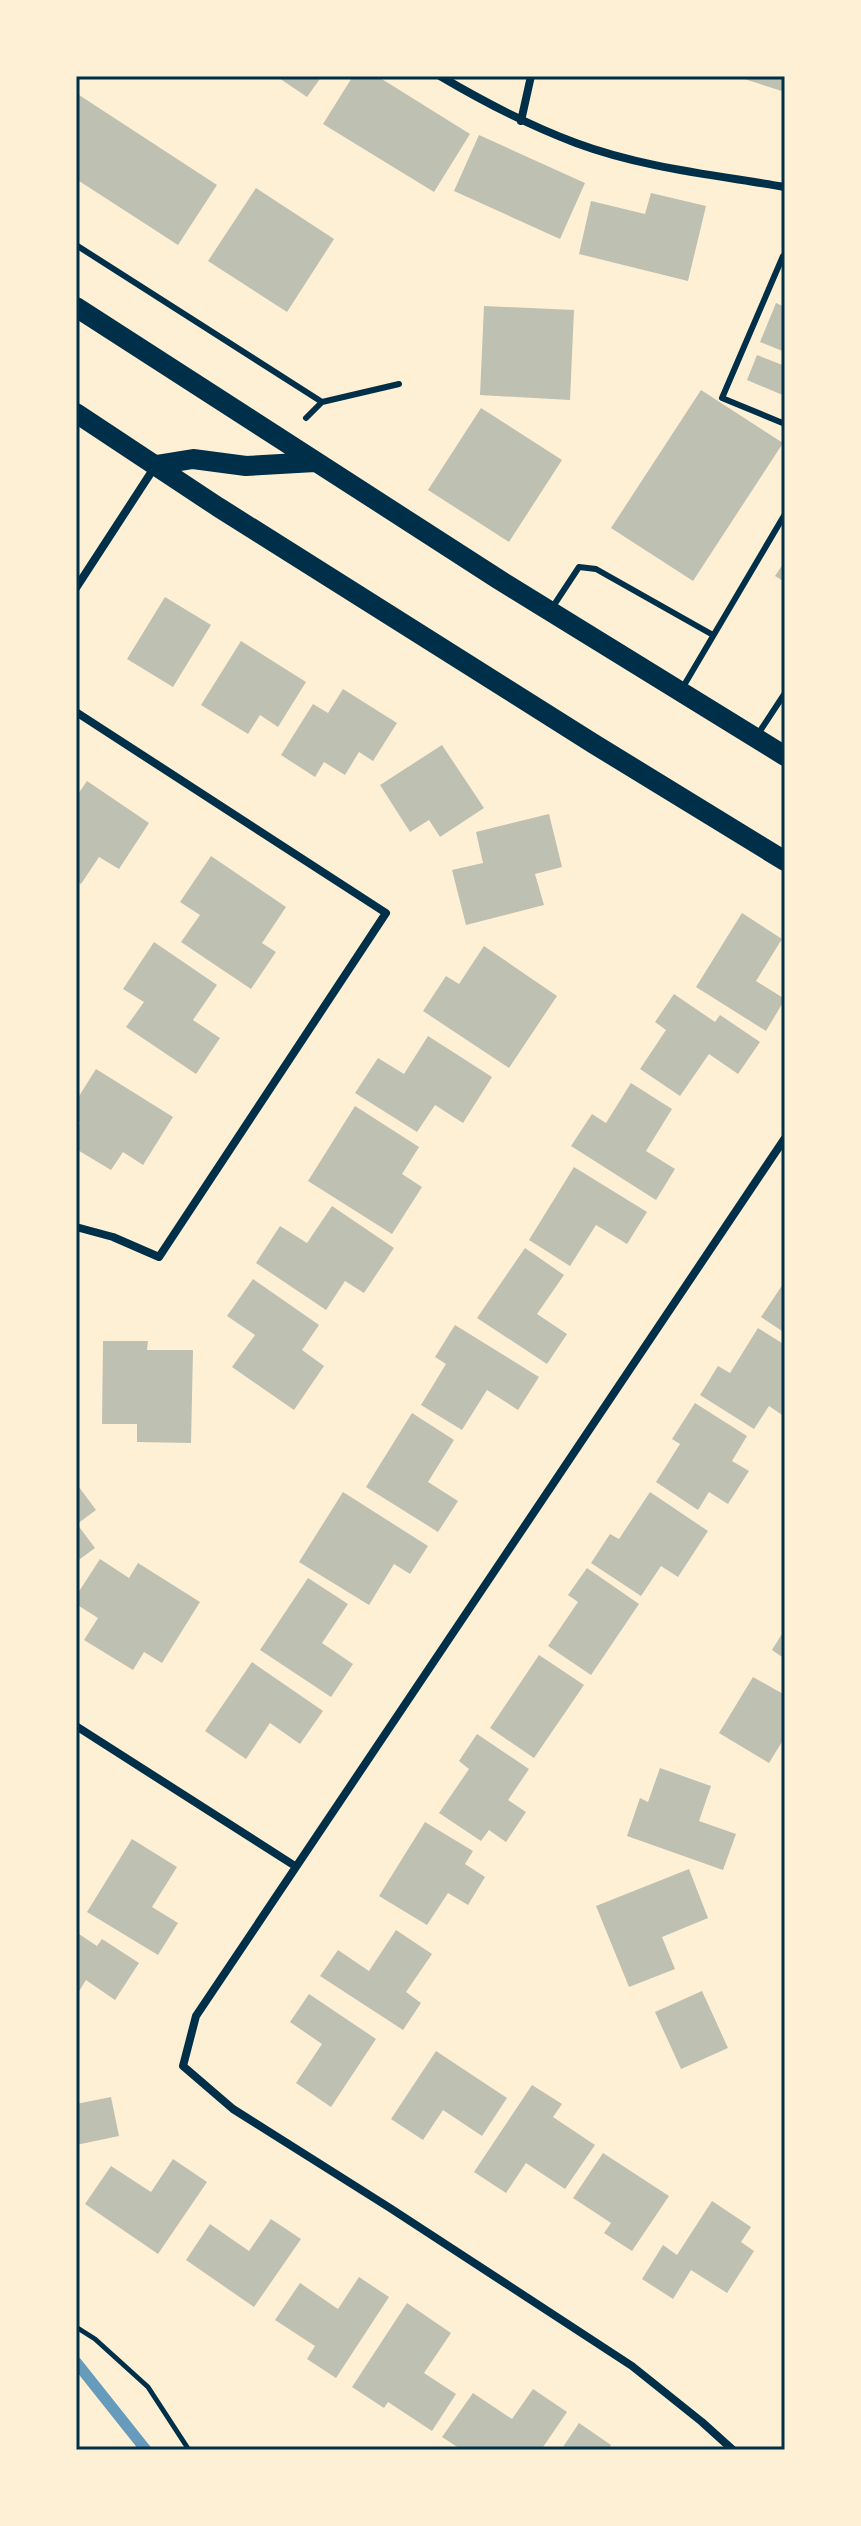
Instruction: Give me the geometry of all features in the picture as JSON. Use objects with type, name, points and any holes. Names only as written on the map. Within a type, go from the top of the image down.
[{"type":"main road","points":[[76,307],[550,611],[785,756]]},
{"type":"main road","points":[[76,413],[218,507],[785,861]]},
{"type":"main road","points":[[156,465],[193,459],[246,466],[315,462]]},
{"type":"street","points":[[440,76],[521,121],[579,144],[645,163],[785,187]]},
{"type":"street","points":[[521,121],[531,76]]},
{"type":"street","points":[[76,588],[156,465]]},
{"type":"street","points":[[76,712],[386,913],[159,1257],[113,1237],[76,1227]]},
{"type":"street","points":[[733,2450],[632,2366],[233,2109],[183,2066],[196,2016],[785,1138]]},
{"type":"street","points":[[76,1726],[295,1866]]},
{"type":"lane","points":[[76,245],[322,402]]},
{"type":"lane","points":[[785,258],[783,256],[722,398],[785,424]]},
{"type":"lane","points":[[306,418],[322,402],[399,384]]},
{"type":"lane","points":[[681,690],[785,514]]},
{"type":"lane","points":[[550,611],[579,567],[596,569],[713,635]]},
{"type":"lane","points":[[756,738],[785,693]]},
{"type":"path","points":[[76,2327],[95,2339],[148,2387],[189,2450]]},
{"type":"building","points":[[276,76],[322,76],[307,97]]},
{"type":"building","points":[[353,76],[377,76],[470,134],[434,192],[323,124]]},
{"type":"building","points":[[785,76],[785,92],[738,77]]},
{"type":"building","points":[[76,93],[217,185],[178,245],[76,179]]},
{"type":"building","points":[[479,135],[585,183],[560,239],[454,191]]},
{"type":"building","points":[[256,188],[334,239],[287,312],[208,261]]},
{"type":"building","points":[[651,193],[706,206],[688,281],[579,254],[591,201],[645,214]]},
{"type":"building","points":[[776,303],[785,307],[785,352],[760,342]]},
{"type":"building","points":[[484,306],[574,310],[570,400],[480,395]]},
{"type":"building","points":[[757,355],[785,366],[785,396],[747,380]]},
{"type":"building","points":[[701,390],[783,443],[693,581],[611,528]]},
{"type":"building","points":[[481,408],[562,460],[509,542],[428,490]]},
{"type":"building","points":[[785,561],[785,582],[775,576]]},
{"type":"building","points":[[165,597],[211,625],[173,687],[127,659]]},
{"type":"building","points":[[241,641],[306,682],[278,727],[260,715],[248,734],[201,705]]},
{"type":"building","points":[[343,689],[397,723],[373,761],[359,752],[345,775],[324,762],[315,777],[281,755],[313,704],[328,713]]},
{"type":"building","points":[[442,745],[484,808],[440,837],[429,820],[410,832],[380,785]]},
{"type":"building","points":[[87,781],[149,823],[119,869],[99,857],[81,884],[76,881],[76,797]]},
{"type":"building","points":[[549,814],[562,867],[535,874],[544,905],[466,925],[452,870],[483,863],[476,832]]},
{"type":"building","points":[[211,856],[286,907],[262,943],[276,952],[251,989],[181,942],[200,915],[180,902]]},
{"type":"building","points":[[742,913],[782,939],[756,981],[785,999],[766,1031],[696,987]]},
{"type":"building","points":[[154,942],[217,985],[193,1020],[220,1038],[196,1074],[126,1027],[144,1002],[123,989]]},
{"type":"building","points":[[484,946],[557,996],[509,1068],[423,1011],[446,976],[459,984]]},
{"type":"building","points":[[674,994],[715,1022],[720,1015],[760,1042],[738,1074],[709,1054],[680,1096],[640,1069],[666,1030],[655,1022]]},
{"type":"building","points":[[428,1036],[492,1077],[463,1123],[435,1105],[417,1132],[355,1093],[378,1058],[404,1074]]},
{"type":"building","points":[[96,1069],[173,1117],[143,1165],[123,1152],[111,1170],[76,1149],[76,1130],[80,1123],[76,1120],[76,1101]]},
{"type":"building","points":[[631,1083],[672,1109],[646,1151],[675,1169],[656,1200],[571,1146],[592,1114],[606,1123]]},
{"type":"building","points":[[355,1106],[419,1147],[402,1174],[422,1187],[392,1234],[308,1181]]},
{"type":"building","points":[[574,1167],[647,1212],[627,1244],[596,1225],[570,1266],[529,1240]]},
{"type":"building","points":[[332,1206],[394,1248],[364,1293],[345,1281],[326,1310],[256,1263],[280,1226],[307,1243]]},
{"type":"building","points":[[525,1248],[564,1275],[537,1314],[567,1334],[547,1364],[477,1318]]},
{"type":"building","points":[[253,1279],[319,1325],[302,1350],[324,1366],[294,1410],[232,1367],[255,1335],[227,1316]]},
{"type":"building","points":[[785,1281],[785,1333],[761,1317]]},
{"type":"building","points":[[455,1325],[539,1377],[518,1410],[487,1390],[462,1430],[421,1405],[446,1364],[435,1357]]},
{"type":"building","points":[[758,1328],[785,1345],[785,1417],[769,1406],[754,1429],[700,1395],[718,1366],[730,1373]]},
{"type":"building","points":[[103,1341],[148,1341],[147,1350],[193,1350],[191,1443],[137,1442],[137,1424],[102,1424]]},
{"type":"building","points":[[695,1403],[747,1436],[732,1461],[749,1471],[728,1504],[709,1492],[698,1510],[656,1482],[680,1444],[672,1439]]},
{"type":"building","points":[[412,1413],[454,1440],[428,1482],[458,1501],[438,1532],[366,1487]]},
{"type":"building","points":[[76,1483],[96,1510],[77,1524],[95,1548],[76,1562]]},
{"type":"building","points":[[343,1492],[428,1546],[410,1574],[394,1564],[369,1605],[299,1562]]},
{"type":"building","points":[[650,1492],[708,1531],[678,1577],[661,1566],[641,1596],[591,1563],[610,1534],[619,1539]]},
{"type":"building","points":[[100,1559],[129,1578],[138,1563],[200,1602],[162,1663],[144,1652],[133,1670],[84,1640],[98,1618],[76,1604],[76,1596]]},
{"type":"building","points":[[587,1568],[639,1604],[591,1675],[548,1646],[578,1602],[568,1595]]},
{"type":"building","points":[[308,1578],[348,1604],[322,1643],[353,1664],[331,1697],[260,1650]]},
{"type":"building","points":[[785,1629],[785,1659],[772,1650]]},
{"type":"building","points":[[539,1655],[584,1685],[534,1758],[490,1728]]},
{"type":"building","points":[[252,1662],[323,1711],[300,1744],[270,1723],[246,1759],[205,1731]]},
{"type":"building","points":[[753,1677],[785,1695],[785,1737],[769,1763],[719,1733]]},
{"type":"building","points":[[477,1734],[529,1769],[508,1800],[526,1812],[506,1842],[489,1830],[481,1841],[439,1813],[469,1769],[459,1761]]},
{"type":"building","points":[[660,1768],[711,1786],[699,1821],[736,1834],[723,1870],[627,1836],[640,1798],[648,1802]]},
{"type":"building","points":[[425,1822],[473,1851],[465,1864],[485,1877],[468,1905],[448,1893],[427,1925],[379,1896]]},
{"type":"building","points":[[132,1839],[177,1867],[152,1907],[178,1923],[158,1955],[87,1912]]},
{"type":"building","points":[[689,1869],[708,1918],[662,1937],[675,1969],[629,1987],[596,1906]]},
{"type":"building","points":[[396,1930],[432,1954],[406,1992],[421,2003],[403,2030],[320,1976],[338,1950],[369,1971]]},
{"type":"building","points":[[76,1932],[97,1946],[102,1939],[139,1963],[115,2000],[86,1980],[76,1996]]},
{"type":"building","points":[[702,1991],[728,2048],[681,2069],[655,2012]]},
{"type":"building","points":[[309,1994],[376,2039],[331,2107],[296,2083],[322,2044],[290,2022]]},
{"type":"building","points":[[436,2051],[507,2098],[482,2136],[443,2110],[423,2140],[391,2119]]},
{"type":"building","points":[[532,2085],[562,2104],[553,2117],[595,2145],[565,2189],[526,2163],[506,2193],[474,2172]]},
{"type":"building","points":[[111,2097],[119,2136],[76,2145],[76,2104]]},
{"type":"building","points":[[603,2153],[669,2196],[632,2251],[604,2233],[611,2223],[573,2198]]},
{"type":"building","points":[[173,2159],[207,2182],[158,2254],[85,2204],[111,2166],[151,2192]]},
{"type":"building","points":[[712,2201],[751,2227],[741,2242],[754,2251],[727,2293],[691,2270],[673,2299],[642,2279],[663,2245],[677,2255]]},
{"type":"building","points":[[271,2219],[301,2239],[254,2307],[186,2260],[210,2224],[249,2251]]},
{"type":"building","points":[[359,2277],[389,2297],[336,2378],[307,2359],[315,2346],[275,2320],[300,2283],[338,2309]]},
{"type":"building","points":[[407,2303],[451,2333],[424,2373],[456,2394],[432,2431],[388,2402],[384,2408],[352,2387]]},
{"type":"building","points":[[533,2389],[567,2412],[541,2450],[462,2450],[442,2437],[473,2393],[512,2419]]},
{"type":"building","points":[[579,2423],[611,2445],[608,2450],[561,2450]]},
{"type":"waterway","points":[[76,2362],[146,2450]]}]
